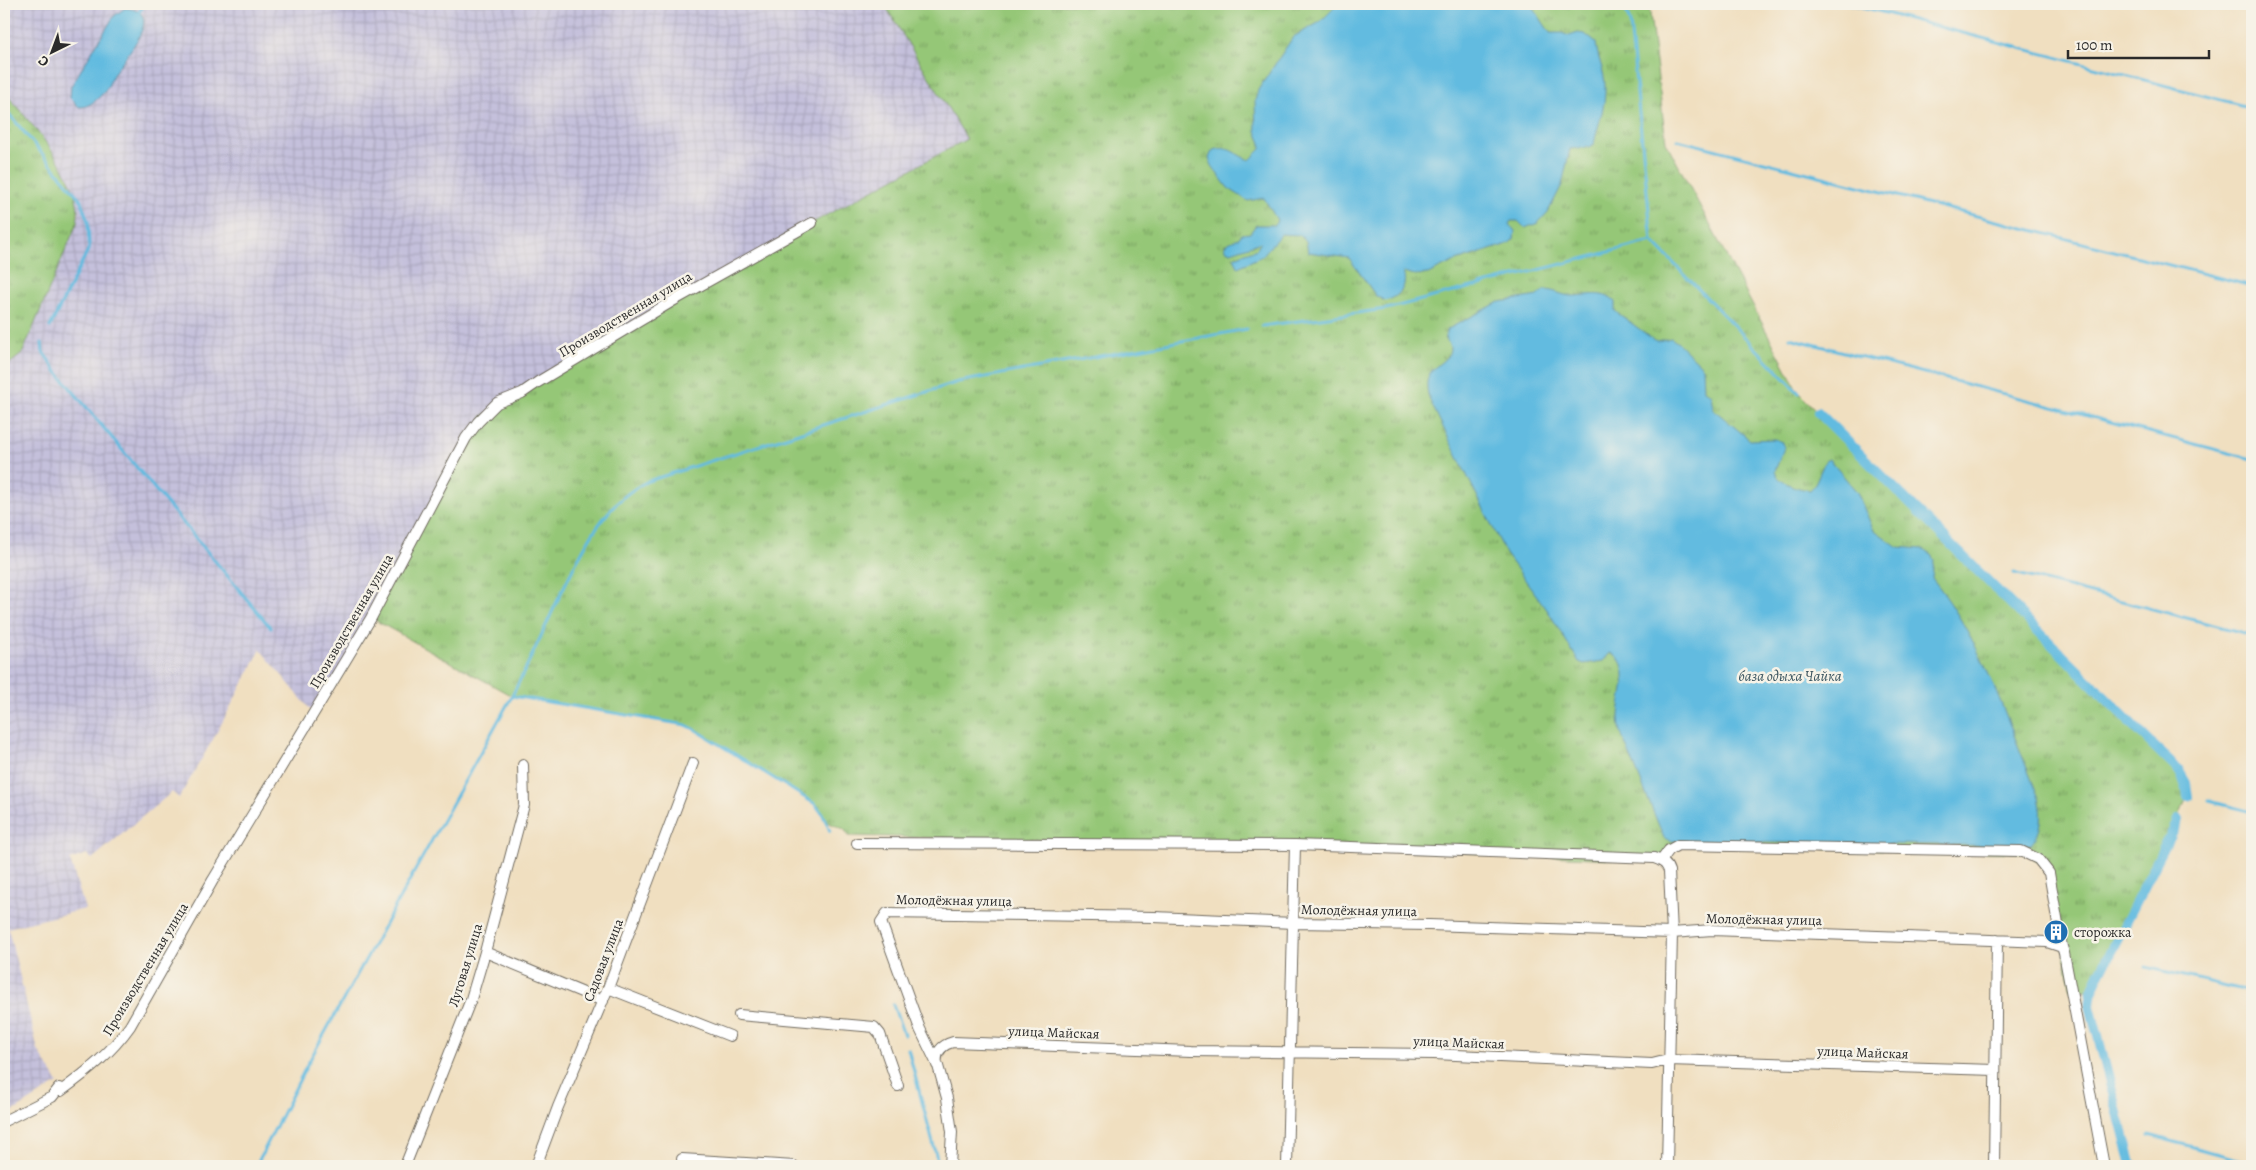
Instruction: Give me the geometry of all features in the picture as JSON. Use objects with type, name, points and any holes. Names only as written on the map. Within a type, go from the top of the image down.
[{"type":"street","name":"Производственная улица","points":[[4,1122],[44,1102],[52,1097],[59,1088],[61,1091],[78,1079],[116,1046],[130,1026],[213,880],[371,618],[466,438],[478,422],[497,402],[522,393],[671,302],[812,223]]},
{"type":"street","name":"Садовая улица","points":[[536,1166],[558,1107],[603,1001],[693,763]]},
{"type":"street","name":"Луговая улица","points":[[405,1166],[471,999],[485,952],[524,804],[523,765]]},
{"type":"street","points":[[856,843],[1295,845],[1654,858],[1661,861],[1669,871],[1672,934],[1666,1166]]},
{"type":"street","points":[[1287,1166],[1295,923],[1295,845]]},
{"type":"street","points":[[1661,861],[1669,850],[1678,845],[2021,851],[2038,859],[2049,873],[2104,1166]]},
{"type":"street","name":"Молодёжная улица","points":[[950,1166],[952,1155],[952,1121],[938,1066],[920,1028],[881,922],[887,913],[1144,916],[1295,923],[1429,925],[1672,934],[1712,930],[2047,942],[2062,947]]},
{"type":"street","points":[[1994,1166],[1997,940]]},
{"type":"street","points":[[485,952],[603,1001]]},
{"type":"street","points":[[608,988],[730,1036]]},
{"type":"street","points":[[739,1015],[874,1027],[880,1034],[898,1086]]},
{"type":"street","name":"улица Майская","points":[[938,1066],[936,1058],[939,1051],[953,1042],[1290,1052],[1434,1054],[1652,1064],[1668,1060],[1995,1070]]},
{"type":"street","points":[[682,1159],[794,1166]]},
{"type":"shaded area","points":[[4,4],[884,4],[967,139],[812,223],[522,393],[314,714],[259,648],[260,651],[216,734],[179,798],[172,792],[92,859],[87,854],[70,860],[85,909],[8,928],[38,1050],[58,1083],[4,1115],[4,368],[22,354],[77,223],[79,213],[62,166],[4,91]]},
{"type":"green space","points":[[884,4],[1647,4],[1649,6],[1666,142],[1799,393],[2185,779],[2188,794],[2178,820],[2092,990],[2071,991],[2049,873],[2028,853],[1678,845],[1661,861],[1295,845],[849,836],[844,829],[827,822],[815,804],[696,729],[686,725],[512,696],[371,618],[483,416],[812,223],[967,139]]},
{"type":"green space","points":[[4,91],[40,135],[64,171],[73,189],[77,206],[77,223],[22,354],[4,368]]},
{"type":"water","points":[[1338,4],[1531,4],[1550,33],[1562,33],[1569,36],[1578,33],[1585,34],[1596,43],[1605,81],[1604,101],[1594,144],[1589,147],[1570,149],[1562,185],[1548,212],[1538,223],[1525,228],[1518,221],[1511,221],[1509,224],[1515,231],[1514,239],[1508,244],[1453,262],[1428,274],[1415,275],[1403,272],[1404,282],[1402,290],[1395,297],[1385,301],[1376,296],[1349,258],[1308,252],[1306,241],[1299,235],[1281,234],[1262,256],[1238,267],[1234,257],[1257,249],[1261,242],[1231,252],[1226,250],[1225,245],[1240,237],[1241,234],[1250,233],[1256,225],[1275,225],[1277,220],[1264,198],[1248,201],[1228,188],[1213,168],[1209,158],[1212,151],[1223,148],[1250,160],[1261,149],[1261,143],[1256,131],[1255,101],[1258,90],[1293,37],[1320,22]]},
{"type":"water","points":[[125,8],[137,11],[143,17],[144,25],[140,34],[135,44],[114,72],[105,91],[90,104],[79,107],[70,98],[71,86],[114,16]]},
{"type":"water","name":"база одыха Чайка","points":[[1545,290],[1569,296],[1595,294],[1606,296],[1615,302],[1615,311],[1654,340],[1671,338],[1703,367],[1704,390],[1711,395],[1713,409],[1750,440],[1775,439],[1783,442],[1784,448],[1775,471],[1780,479],[1795,487],[1810,490],[1814,486],[1825,461],[1829,459],[1857,492],[1873,529],[1898,547],[1922,549],[1931,555],[1934,560],[1932,578],[1966,629],[1980,656],[2005,712],[2039,798],[2041,810],[2040,828],[2031,844],[2023,846],[1671,841],[1664,838],[1621,733],[1619,717],[1624,681],[1622,664],[1618,658],[1610,653],[1603,661],[1584,664],[1579,662],[1548,611],[1506,554],[1431,403],[1427,390],[1427,380],[1430,373],[1449,354],[1450,347],[1445,336],[1448,329],[1499,302],[1538,296]]},
{"type":"waterway","points":[[139,12],[145,4]]},
{"type":"waterway","points":[[1624,4],[1630,23],[1652,241],[1799,393]]},
{"type":"waterway","points":[[1851,4],[2252,108]]},
{"type":"waterway","points":[[4,108],[80,199],[88,221],[89,248],[50,327]]},
{"type":"waterway","points":[[1678,140],[2252,286]]},
{"type":"waterway","points":[[1262,326],[1386,309],[1652,241]]},
{"type":"waterway","points":[[830,831],[822,813],[815,804],[686,725],[512,696],[570,574],[590,537],[602,520],[631,491],[648,481],[958,382],[1247,329]]},
{"type":"waterway","points":[[1790,338],[2252,459]]},
{"type":"waterway","points":[[42,343],[43,352],[57,372],[271,628]]},
{"type":"waterway","points":[[1818,412],[2179,771],[2186,783],[2188,797]]},
{"type":"waterway","points":[[2014,573],[2252,635]]},
{"type":"waterway","points":[[256,1166],[307,1065],[512,696]]},
{"type":"waterway","points":[[2209,801],[2252,812]]},
{"type":"waterway","points":[[2132,1166],[2090,1006],[2092,990],[2178,820]]},
{"type":"waterway","points":[[2146,967],[2252,992]]},
{"type":"waterway","points":[[893,1005],[904,1035]]},
{"type":"waterway","points":[[908,1049],[938,1162]]},
{"type":"waterway","points":[[2149,1135],[2252,1163]]},
{"type":"place","name":"сторожка","points":[[2056,932]]}]
